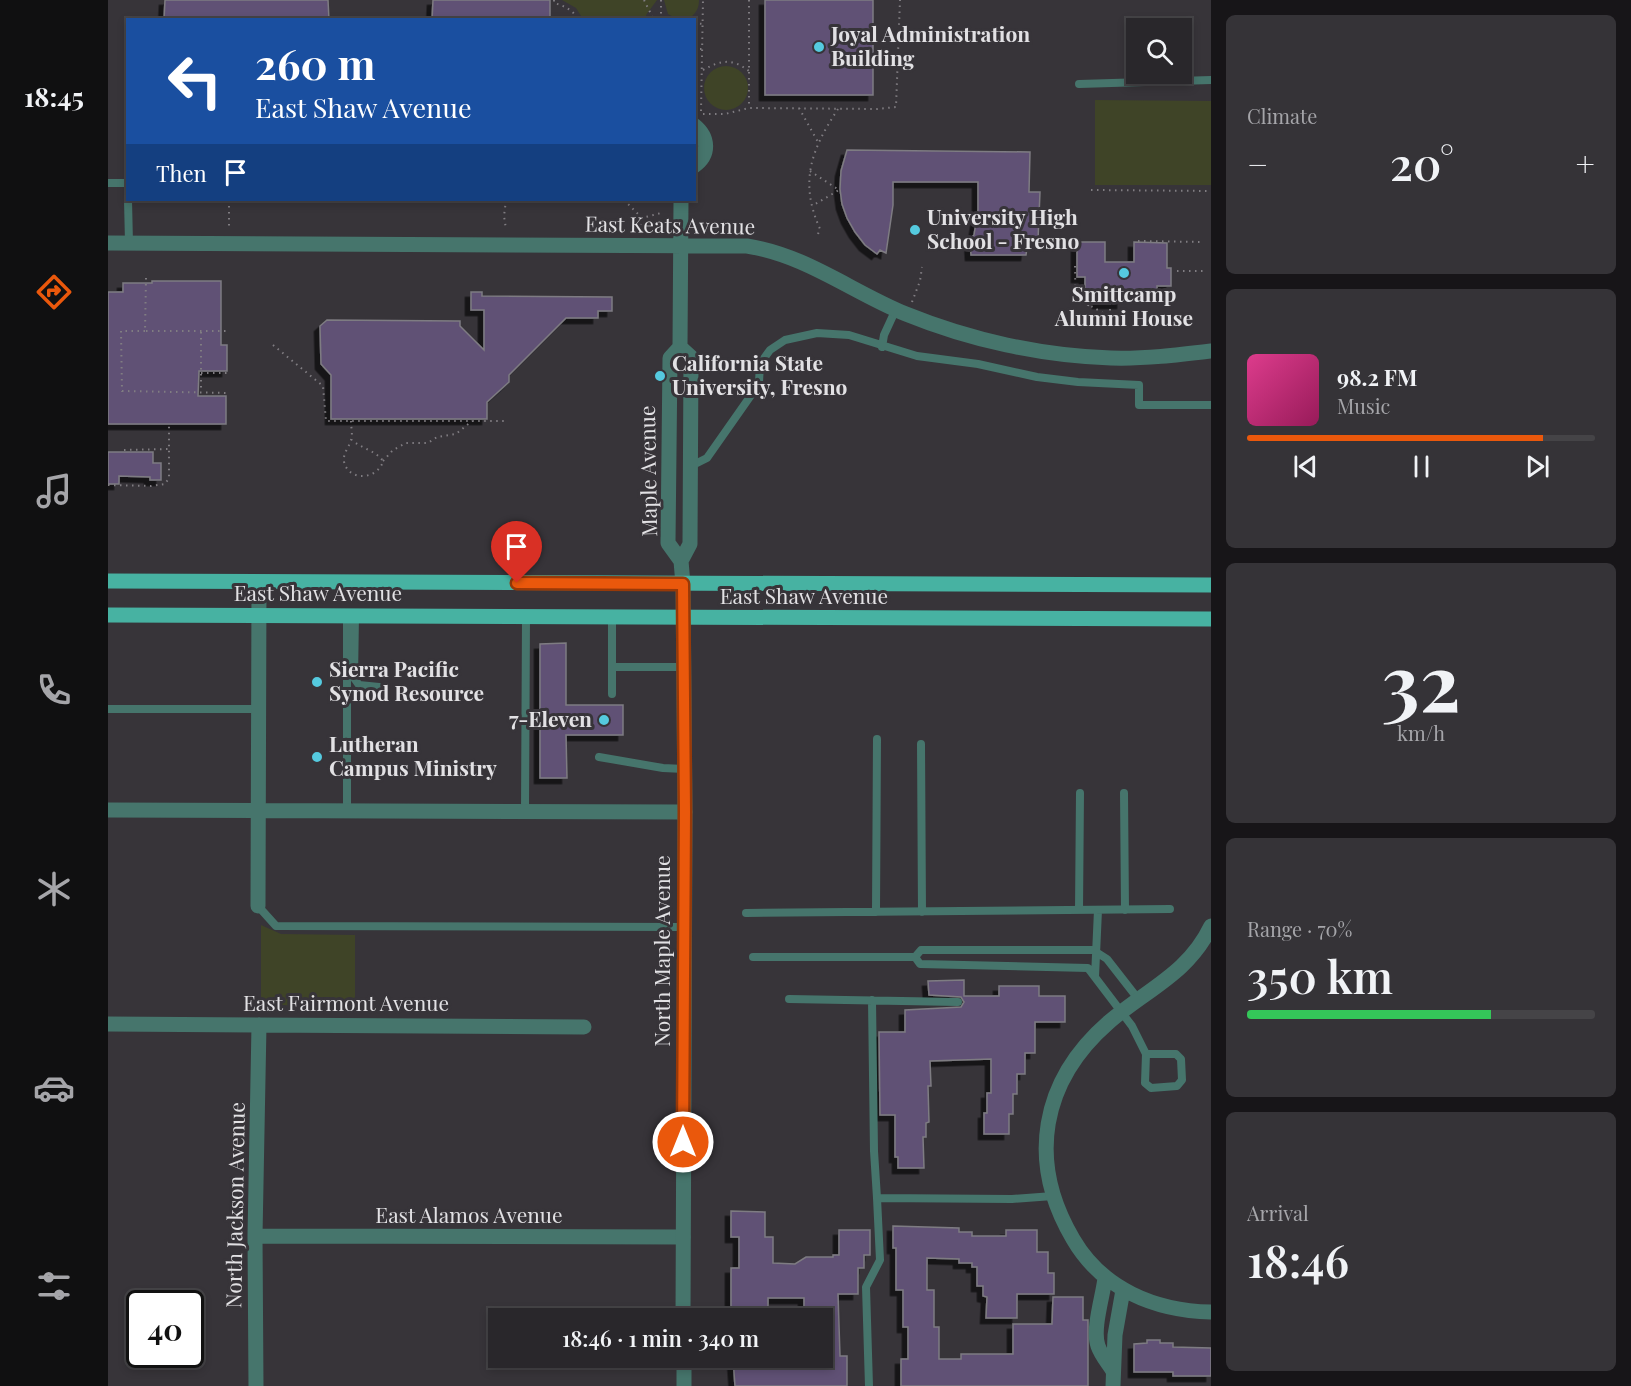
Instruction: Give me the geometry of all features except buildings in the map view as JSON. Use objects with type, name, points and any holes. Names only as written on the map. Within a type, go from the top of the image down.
[{"type":"main road","name":"East Shaw Avenue","points":[[108,581],[1211,585]]},
{"type":"main road","name":"East Shaw Avenue","points":[[108,615],[1211,619]]},
{"type":"street","points":[[696,126],[701,130],[706,145],[702,160],[696,164]]},
{"type":"street","name":"Maple Avenue","points":[[681,201],[680,347],[669,358],[668,543],[681,561],[683,584]]},
{"type":"street","name":"East Keats Avenue","points":[[108,243],[747,246],[780,253],[802,261],[896,309],[942,327],[993,342],[1050,352],[1110,358],[1143,358],[1211,351]]},
{"type":"street","name":"Maple Avenue","points":[[680,347],[691,357],[690,544],[681,561]]},
{"type":"street","points":[[258,906],[260,582]]},
{"type":"street","name":"North Maple Avenue","points":[[683,584],[685,812],[683,1308]]},
{"type":"street","points":[[108,810],[685,812]]},
{"type":"street","points":[[1210,931],[1185,964],[1168,980],[1122,1012],[1092,1039],[1071,1065],[1059,1087],[1050,1112],[1046,1135],[1048,1175],[1053,1196],[1064,1223],[1079,1248],[1105,1278],[1123,1290],[1146,1300],[1178,1310],[1211,1312]]},
{"type":"street","name":"East Fairmont Avenue","points":[[108,1024],[584,1027]]},
{"type":"street","name":"North Jackson Avenue","points":[[256,1386],[255,1236],[259,1025]]},
{"type":"street","name":"East Alamos Avenue","points":[[255,1236],[683,1237]]},
{"type":"street","points":[[1105,1278],[1096,1341],[1113,1378]]},
{"type":"street","points":[[1113,1378],[1115,1335],[1123,1290]]},
{"type":"street","points":[[684,1368],[684,1386]]},
{"type":"lane","points":[[1079,84],[1211,80]]},
{"type":"lane","points":[[108,183],[126,183]]},
{"type":"lane","points":[[128,201],[129,243]]},
{"type":"lane","points":[[882,347],[884,335],[896,309]]},
{"type":"lane","points":[[691,466],[707,458],[758,385],[762,361],[777,344],[816,333],[849,335],[917,356],[978,364],[1037,377],[1139,385],[1139,405],[1211,405]]},
{"type":"lane","points":[[351,616],[354,678],[358,685],[379,687]]},
{"type":"lane","points":[[347,811],[351,616]]},
{"type":"lane","points":[[525,812],[526,616]]},
{"type":"lane","points":[[612,617],[612,694]]},
{"type":"lane","points":[[612,667],[683,667]]},
{"type":"lane","points":[[108,709],[258,709]]},
{"type":"lane","points":[[876,912],[878,740]]},
{"type":"lane","points":[[921,744],[922,912]]},
{"type":"lane","points":[[599,757],[663,768],[684,769]]},
{"type":"lane","points":[[1079,910],[1080,793]]},
{"type":"lane","points":[[1124,793],[1125,910]]},
{"type":"lane","points":[[258,906],[276,926],[684,927]]},
{"type":"lane","points":[[746,913],[1170,909]]},
{"type":"lane","points":[[1095,977],[1098,910]]},
{"type":"lane","points":[[753,957],[915,957],[921,950],[1093,950],[1107,959],[1139,999]]},
{"type":"lane","points":[[915,957],[920,964],[1088,968],[1132,1026],[1146,1054],[1145,1083],[1151,1088],[1177,1086],[1182,1080],[1181,1059],[1176,1054],[1146,1054]]},
{"type":"lane","points":[[789,999],[958,1002]]},
{"type":"lane","points":[[869,1386],[866,1287],[880,1260],[874,1151],[872,1000]]},
{"type":"lane","points":[[877,1198],[1012,1199],[1053,1196]]},
{"type":"path","points":[[554,0],[554,3],[565,6],[578,18]]},
{"type":"path","points":[[644,0],[653,18]]},
{"type":"path","points":[[661,0],[661,18]]},
{"type":"path","points":[[703,0],[700,114],[725,114],[749,108],[877,109],[896,107],[900,0]]},
{"type":"path","points":[[749,0],[749,108]]},
{"type":"path","points":[[696,23],[703,24]]},
{"type":"path","points":[[696,48],[702,49]]},
{"type":"path","points":[[702,71],[721,62],[729,62],[741,65],[749,71]]},
{"type":"path","points":[[799,108],[818,142]]},
{"type":"path","points":[[818,234],[820,229],[809,190],[810,171],[818,142],[838,109]]},
{"type":"path","points":[[810,171],[839,190],[812,206]]},
{"type":"path","points":[[1091,190],[1211,191]]},
{"type":"path","points":[[229,201],[229,226]]},
{"type":"path","points":[[506,201],[504,216],[509,234]]},
{"type":"path","points":[[625,201],[642,218]]},
{"type":"path","points":[[642,218],[661,213]]},
{"type":"path","points":[[639,235],[642,218]]},
{"type":"path","points":[[1138,241],[1203,242]]},
{"type":"path","points":[[1075,266],[1075,293],[1082,303],[1110,318]]},
{"type":"path","points":[[912,302],[920,281],[922,267]]},
{"type":"path","points":[[1177,271],[1203,271]]},
{"type":"path","points":[[145,331],[146,278]]},
{"type":"path","points":[[1088,306],[1090,299],[1097,298]]},
{"type":"path","points":[[1110,303],[1110,327]]},
{"type":"path","points":[[229,331],[121,331],[122,391],[229,393]]},
{"type":"path","points":[[201,331],[201,392]]},
{"type":"path","points":[[273,345],[323,386],[326,421],[508,421]]},
{"type":"path","points":[[201,373],[229,373]]},
{"type":"path","points":[[351,421],[352,440],[344,454],[345,465],[352,474],[366,477],[382,466],[383,461],[393,450],[406,443],[428,443],[437,436],[456,434],[472,421]]},
{"type":"path","points":[[108,485],[165,484],[170,478],[169,426]]},
{"type":"path","points":[[352,440],[360,447],[379,455],[383,461]]},
{"type":"path","points":[[124,450],[169,449]]},
{"type":"green space","points":[[562,0],[657,0],[646,15],[647,18],[582,18],[576,8]]},
{"type":"green space","points":[[664,0],[699,0],[697,10],[690,18],[675,18],[668,14]]},
{"type":"green space","points":[[726,66],[735,67],[742,72],[747,79],[747,97],[742,104],[735,109],[726,110],[717,109],[710,104],[705,97],[704,88],[705,79],[710,72],[717,67]]},
{"type":"green space","points":[[1095,100],[1211,101],[1211,185],[1095,185]]},
{"type":"green space","points":[[261,925],[281,934],[355,935],[355,1006],[261,1005]]},
{"type":"place","name":"Joyal Administration Building","points":[[819,47]]},
{"type":"place","name":"University High School - Fresno","points":[[915,230]]},
{"type":"place","name":"Smittcamp Alumni House","points":[[1124,273]]},
{"type":"place","name":"California State University, Fresno","points":[[660,376]]},
{"type":"place","name":"Sierra Pacific Synod Resource","points":[[317,682]]},
{"type":"place","name":"7-Eleven","points":[[604,720]]},
{"type":"place","name":"Lutheran Campus Ministry","points":[[317,757]]},
{"type":"route","points":[[517,583],[683,584],[685,812],[683,1142]]}]
